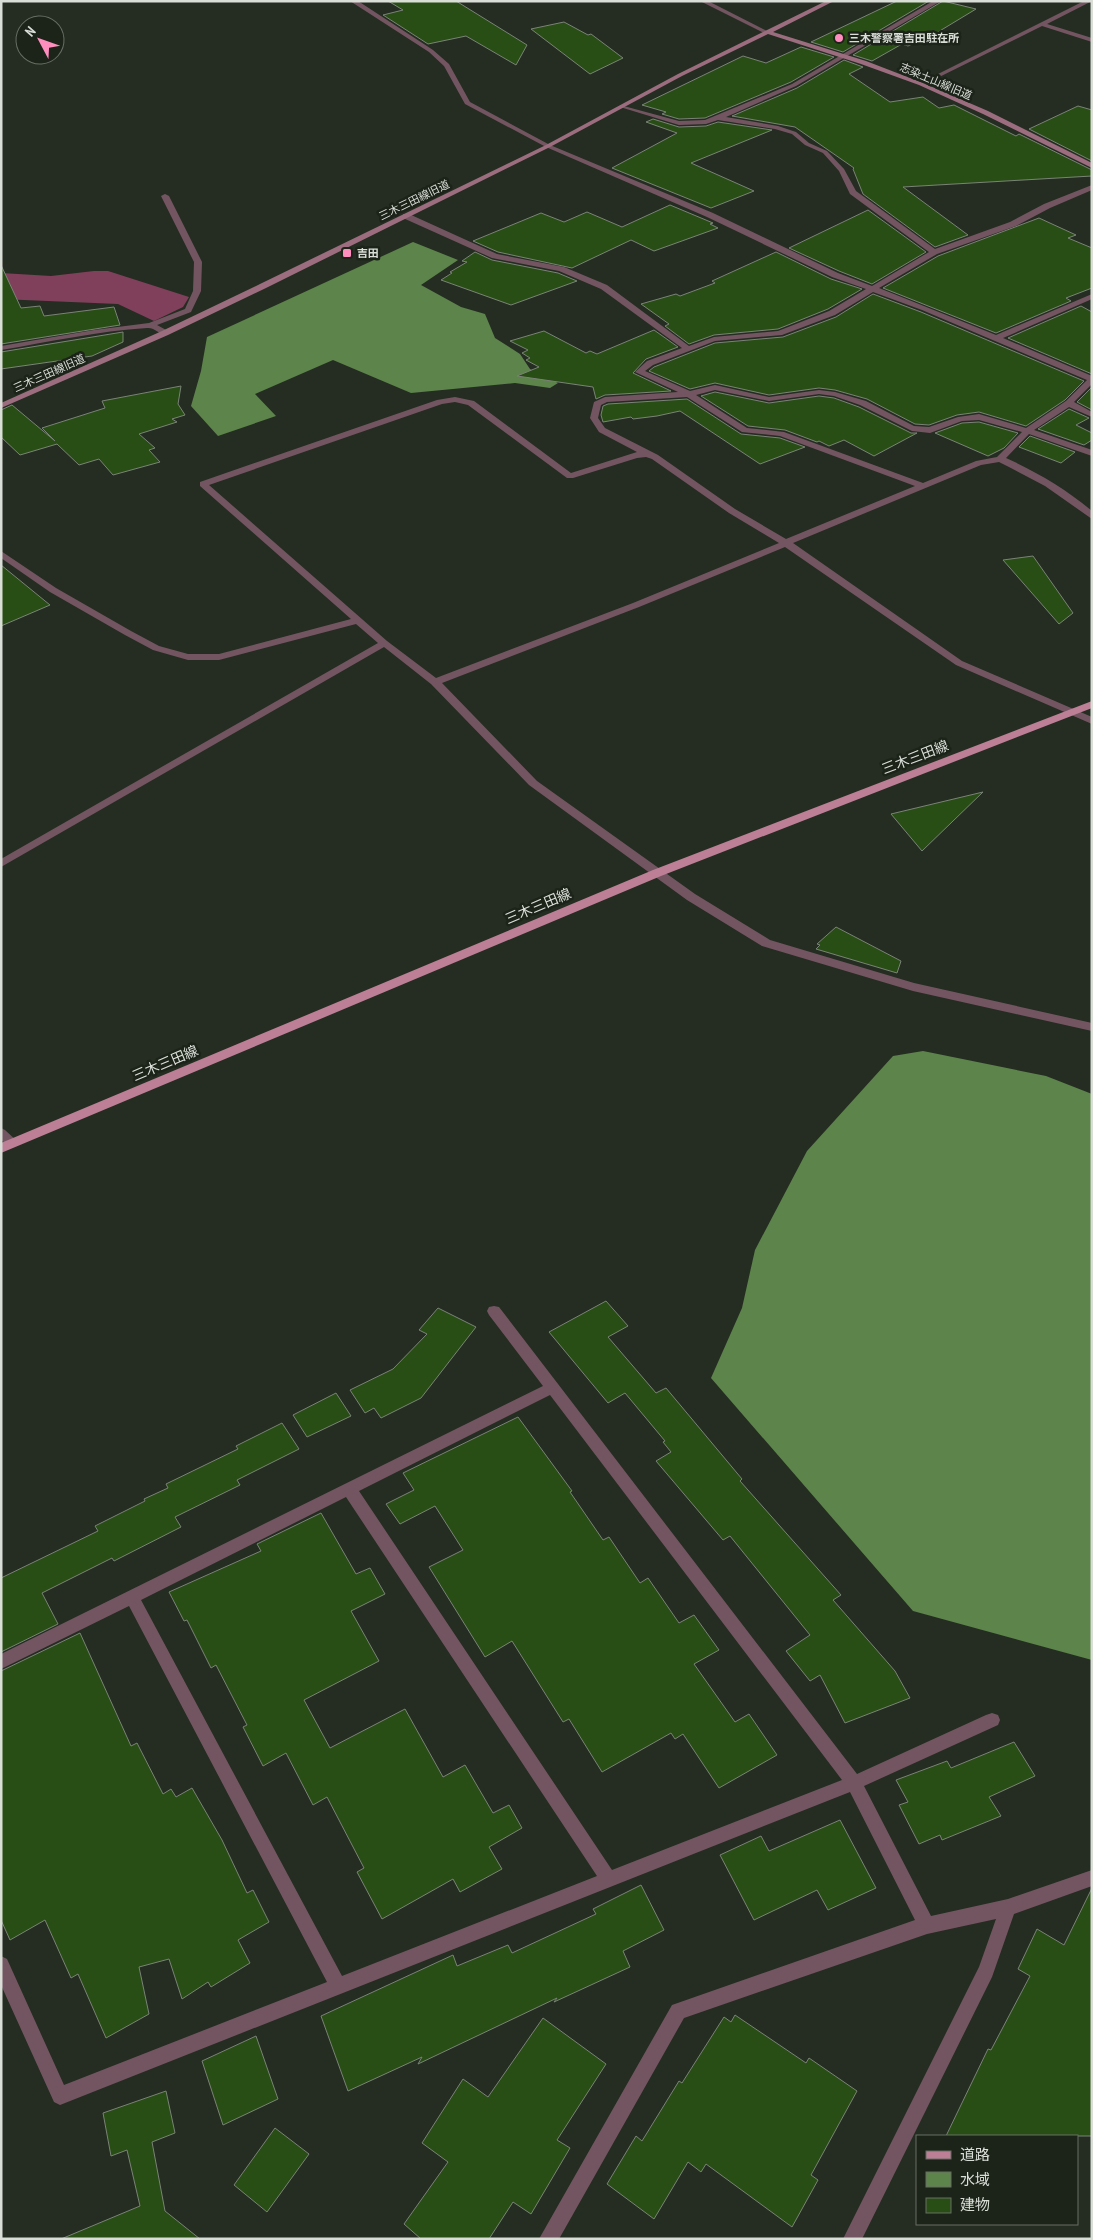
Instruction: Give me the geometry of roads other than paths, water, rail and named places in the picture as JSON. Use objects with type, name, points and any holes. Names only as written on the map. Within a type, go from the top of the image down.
[{"type":"main road","name":"三木三田線","points":[[7,1146],[657,873],[1092,704]]},
{"type":"street","points":[[353,1],[431,51],[447,64],[467,103],[548,146],[710,215],[835,275],[996,338],[1092,379],[1069,403],[1026,431],[1000,459]]},
{"type":"street","points":[[703,1],[766,32]]},
{"type":"street","name":"三木三田線旧道","points":[[1,406],[165,333],[406,216],[548,146],[680,75],[831,1]]},
{"type":"street","points":[[622,106],[678,123],[693,124],[717,118],[794,84],[938,1]]},
{"type":"street","points":[[921,84],[1089,1]]},
{"type":"street","points":[[1041,24],[1092,40]]},
{"type":"street","name":"志染土山線旧道","points":[[766,32],[844,55],[921,84],[994,117],[1092,166]]},
{"type":"street","points":[[717,118],[776,127],[794,133],[807,144],[825,152],[842,170],[853,192],[934,252]]},
{"type":"street","points":[[923,486],[781,434],[745,430],[689,394],[639,372],[650,363],[714,339],[779,333],[832,313],[934,252],[1013,224],[1047,206],[1092,187]]},
{"type":"street","points":[[1,348],[94,332],[151,325],[188,310],[197,291],[198,262],[165,196]]},
{"type":"street","points":[[406,216],[495,256],[561,269],[604,287],[688,349]]},
{"type":"street","points":[[996,338],[1092,296]]},
{"type":"street","points":[[151,325],[165,333]]},
{"type":"street","points":[[1092,453],[1002,422],[979,417],[961,419],[930,430],[912,428],[863,403],[835,394],[819,392],[769,400],[715,388],[689,394],[605,400],[598,404],[594,418],[602,430],[655,457],[732,511],[786,543],[959,664],[1092,721]]},
{"type":"street","points":[[647,454],[570,476],[471,402],[455,399],[440,402],[202,484],[384,643],[435,682],[534,783],[691,897],[766,943],[913,987],[1092,1027]]},
{"type":"street","points":[[1069,403],[1092,415]]},
{"type":"street","points":[[435,682],[636,605],[979,463],[1000,459],[1030,472],[1072,498],[1092,516]]},
{"type":"street","points":[[1,554],[53,590],[135,637],[156,648],[188,657],[219,657],[359,620]]},
{"type":"street","points":[[1,864],[384,643]]},
{"type":"street","points":[[1,1133],[7,1146]]},
{"type":"street","points":[[494,1311],[854,1783],[927,1925]]},
{"type":"street","points":[[1,1662],[552,1388]]},
{"type":"street","points":[[349,1489],[609,1880]]},
{"type":"street","points":[[132,1597],[338,1986]]},
{"type":"street","points":[[1,1965],[60,2096],[854,1783],[992,1720]]},
{"type":"street","points":[[548,2239],[678,2011],[927,1925],[1008,1908],[1092,1878]]},
{"type":"street","points":[[852,2239],[986,1972],[1008,1908]]},
{"type":"water","points":[[413,242],[458,260],[421,285],[461,307],[485,314],[495,338],[520,354],[530,369],[558,383],[550,388],[515,383],[411,393],[333,360],[255,394],[276,416],[218,436],[191,406],[201,371],[207,337]]},
{"type":"water","points":[[923,1051],[1046,1076],[1092,1094],[1092,1660],[913,1611],[711,1378],[742,1308],[755,1250],[807,1151],[893,1056]]},
{"type":"place","name":"三木警察署吉田駐在所","points":[[839,38]]},
{"type":"place","name":"吉田","points":[[347,253]]}]
